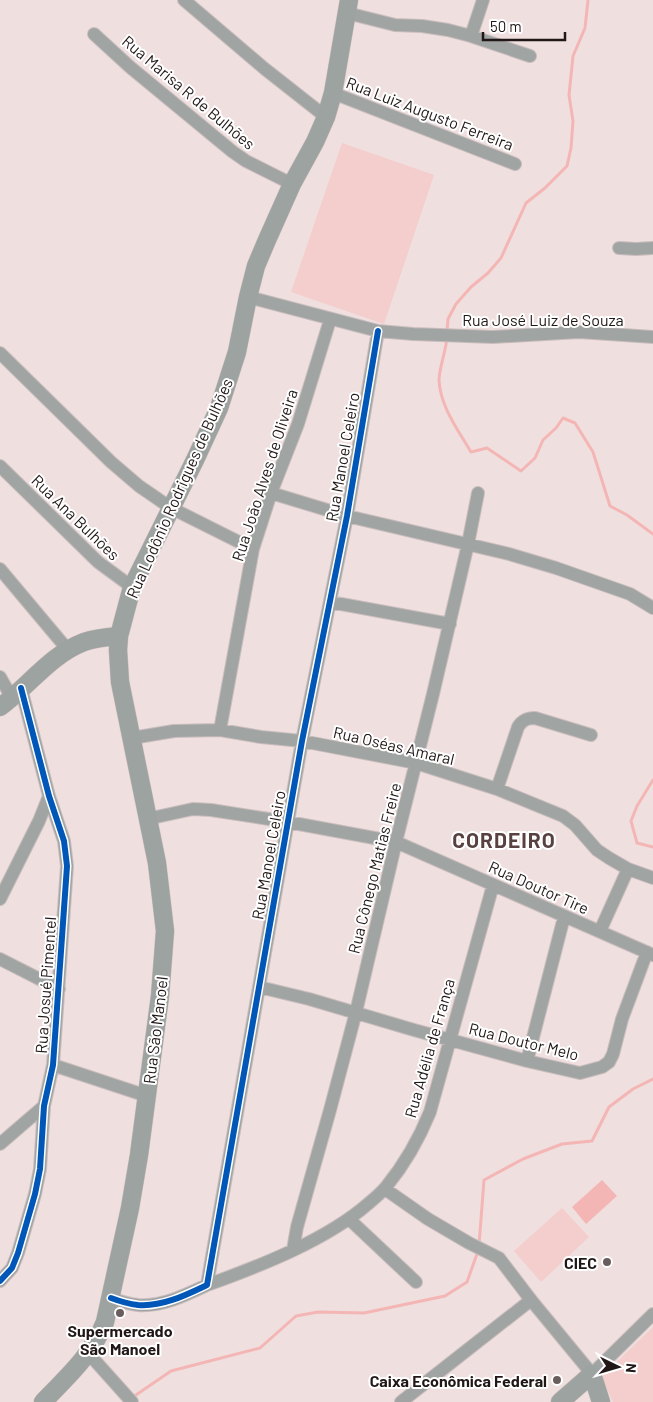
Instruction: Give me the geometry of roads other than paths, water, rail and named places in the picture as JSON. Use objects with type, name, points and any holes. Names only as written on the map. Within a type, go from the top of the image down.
[{"type":"main road","name":"Rua Lodônio Rodrigues de Bulhões","points":[[119,636],[132,587],[199,452],[228,384],[256,266],[266,240],[326,117],[333,93],[348,6]]},
{"type":"main road","points":[[11,697],[48,664],[68,650],[85,641],[119,636]]},
{"type":"main road","name":"Rua São Manoel","points":[[43,1402],[89,1354],[105,1322],[132,1199],[160,996],[165,931],[157,864],[120,682],[119,636]]},
{"type":"main road","points":[[560,1402],[592,1374],[601,1402]]},
{"type":"street","points":[[184,0],[265,69],[326,117]]},
{"type":"street","points":[[471,36],[484,0]]},
{"type":"street","points":[[348,6],[395,25],[422,26],[471,36],[530,56]]},
{"type":"street","name":"Rua Marisa R de Bulhões","points":[[94,34],[233,152],[246,161],[292,184]]},
{"type":"street","name":"Rua Luiz Augusto Ferreira","points":[[333,93],[515,164]]},
{"type":"street","points":[[619,248],[653,248]]},
{"type":"street","name":"Rua José Luiz de Souza","points":[[248,297],[378,332],[460,336],[579,332],[653,337]]},
{"type":"street","name":"Rua João Alves de Oliveira","points":[[220,730],[253,549],[271,494],[298,424],[330,320]]},
{"type":"street","name":"Rua Manoel Celeiro","points":[[207,1285],[302,741],[347,516],[378,332]]},
{"type":"street","points":[[0,353],[110,462],[139,486],[171,508],[253,549]]},
{"type":"street","name":"Rua Ana Bulhões","points":[[0,466],[98,562],[132,587]]},
{"type":"street","name":"Rua Cônego Matias Freire","points":[[293,1250],[297,1227],[356,1012],[450,624],[478,492]]},
{"type":"street","points":[[271,494],[347,516],[468,544],[556,568],[630,594],[653,608]]},
{"type":"street","points":[[0,569],[68,650]]},
{"type":"street","points":[[330,602],[450,624]]},
{"type":"street","name":"Rua Josué Pimentel","points":[[0,677],[11,697],[49,796],[64,841],[67,866],[53,1065],[44,1106],[43,1147],[35,1194],[15,1260],[12,1268],[0,1281]]},
{"type":"street","points":[[496,789],[518,727],[522,721],[535,718],[591,735]]},
{"type":"street","name":"Rua Oséas Amaral","points":[[132,738],[174,731],[220,730],[302,741],[416,763],[496,789],[563,816],[575,825],[598,850],[609,858],[653,878]]},
{"type":"street","points":[[0,899],[39,821],[49,796]]},
{"type":"street","name":"Rua Doutor Tire","points":[[147,819],[193,809],[288,822],[396,842],[650,953]]},
{"type":"street","points":[[600,931],[628,868]]},
{"type":"street","name":"Rua Adélia de França","points":[[207,1285],[293,1250],[349,1220],[385,1189],[406,1159],[422,1131],[430,1112],[493,885]]},
{"type":"street","points":[[527,1061],[564,916]]},
{"type":"street","name":"Rua Doutor Melo","points":[[259,987],[356,1012],[527,1061],[580,1073],[602,1067],[609,1062],[613,1054],[622,1019],[650,953]]},
{"type":"street","points":[[0,959],[59,990]]},
{"type":"street","points":[[53,1065],[147,1096]]},
{"type":"street","points":[[0,1144],[44,1106]]},
{"type":"street","points":[[385,1189],[428,1220],[499,1258],[592,1374],[653,1314]]},
{"type":"street","points":[[349,1220],[416,1282]]},
{"type":"street","points":[[111,1298],[137,1305],[150,1305],[190,1293],[207,1285]]},
{"type":"street","points":[[401,1402],[531,1300]]},
{"type":"street","points":[[89,1354],[132,1402]]},
{"type":"waterway","points":[[447,331],[448,319],[456,304],[501,258],[526,203],[545,188],[567,166],[571,148],[573,121],[569,95],[573,56],[585,28],[588,0]]},
{"type":"waterway","points":[[447,338],[439,376],[440,390],[450,418],[471,452],[487,448],[521,471],[535,458],[543,440],[556,428],[563,418],[575,423],[593,452],[610,506],[627,515],[653,534]]},
{"type":"waterway","points":[[653,780],[637,806],[631,821],[637,843],[653,847]]},
{"type":"waterway","points":[[479,1245],[484,1180],[523,1159],[562,1144],[592,1141],[609,1107],[633,1089],[653,1079]]},
{"type":"waterway","points":[[133,1397],[171,1371],[260,1348],[296,1316],[318,1312],[364,1313],[445,1296],[467,1282],[478,1251]]},
{"type":"place","name":"CIEC","points":[[607,1262]]},
{"type":"place","name":"Supermercado São Manoel","points":[[120,1313]]},
{"type":"place","name":"Caixa Econômica Federal","points":[[557,1380]]},
{"type":"district","name":"CORDEIRO","points":[[504,839]]}]
